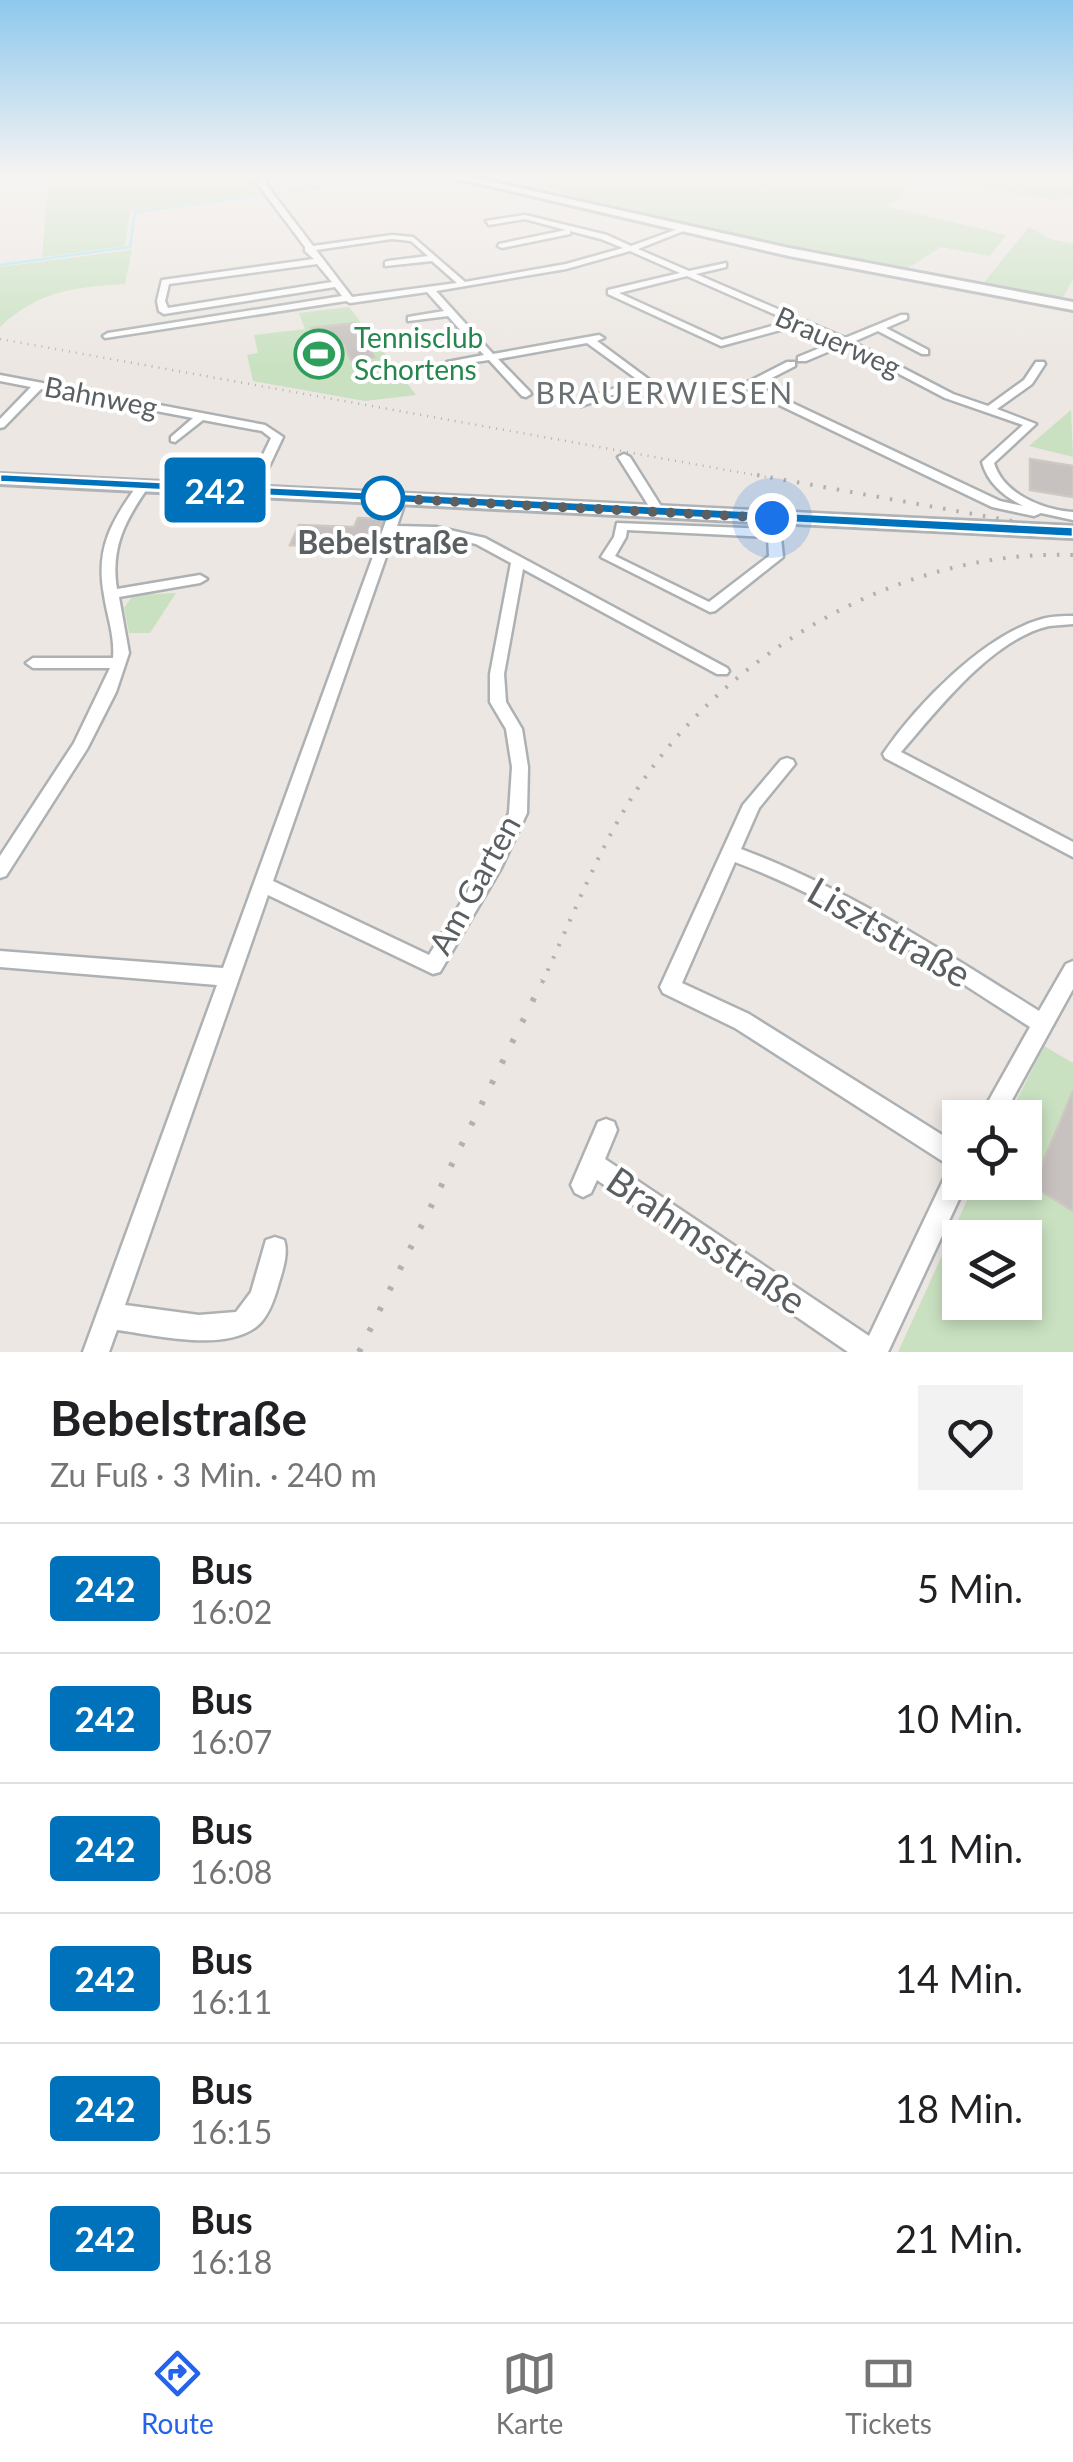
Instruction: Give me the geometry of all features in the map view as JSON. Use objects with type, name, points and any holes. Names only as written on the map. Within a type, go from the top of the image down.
[{"type":"street","points":[[302,240],[347,298]]},
{"type":"street","points":[[308,249],[377,240]]},
{"type":"street","points":[[412,240],[460,282]]},
{"type":"street","points":[[502,246],[528,240]]},
{"type":"street","name":"Brauerweg","points":[[607,240],[633,248],[689,272],[720,291],[844,341],[949,396],[1030,424],[988,462],[988,469],[998,485],[1041,508],[1073,516]]},
{"type":"street","points":[[108,336],[428,288],[633,248],[653,240]]},
{"type":"street","points":[[743,240],[1073,306]]},
{"type":"street","points":[[388,264],[435,258]]},
{"type":"street","points":[[316,261],[166,282],[161,301],[164,311],[336,284]]},
{"type":"street","points":[[723,265],[612,292],[721,343],[798,322]]},
{"type":"street","points":[[428,288],[526,394]]},
{"type":"street","points":[[411,320],[450,313]]},
{"type":"street","points":[[904,317],[748,386],[996,504],[1034,512],[1041,508]]},
{"type":"street","points":[[877,327],[925,352]]},
{"type":"street","points":[[430,341],[469,334]]},
{"type":"street","points":[[451,364],[595,339],[646,381],[582,403]]},
{"type":"street","points":[[989,410],[1028,382],[1040,364]]},
{"type":"street","name":"Bahnweg","points":[[0,378],[265,428],[277,438],[251,492]]},
{"type":"street","points":[[1,424],[39,385]]},
{"type":"street","name":"Bahnweg","points":[[175,439],[201,416]]},
{"type":"street","points":[[624,457],[658,511]]},
{"type":"street","points":[[0,479],[658,511],[772,525]]},
{"type":"street","points":[[0,872],[98,711],[120,663],[122,644],[110,594],[105,548],[143,486]]},
{"type":"street","points":[[96,1352],[400,499]]},
{"type":"street","points":[[772,525],[776,557],[710,608],[608,557],[620,537],[621,526],[772,525],[1073,532]]},
{"type":"street","points":[[389,530],[436,532],[480,541],[722,671]]},
{"type":"street","name":"Am Garten","points":[[262,884],[433,966],[495,863],[518,813],[520,766],[514,729],[498,702],[497,674],[517,564]]},
{"type":"street","points":[[110,594],[200,579]]},
{"type":"street","points":[[1073,620],[1038,625],[975,661],[890,754],[1073,850]]},
{"type":"street","points":[[33,663],[120,663]]},
{"type":"street","points":[[787,764],[752,805],[670,987],[742,1020],[942,1148]]},
{"type":"street","name":"Lisztstraße","points":[[731,853],[778,868],[891,930],[1042,1024]]},
{"type":"street","points":[[0,959],[228,977]]},
{"type":"street","points":[[1000,1100],[1073,970]]},
{"type":"street","name":"Brahmsstraße","points":[[606,1130],[587,1174],[873,1352]]},
{"type":"street","points":[[873,1352],[946,1200]]},
{"type":"street","points":[[108,1316],[221,1328],[245,1321],[261,1298],[275,1248]]},
{"type":"green space","points":[[43,240],[126,240],[125,246],[42,257]]},
{"type":"green space","points":[[758,240],[1002,240],[990,256],[941,247],[903,271]]},
{"type":"green space","points":[[1018,240],[1073,244],[1073,279],[1061,301],[981,286]]},
{"type":"green space","points":[[132,250],[125,284],[89,287],[43,298],[0,327],[0,267]]},
{"type":"green space","name":"Tennisclub Schortens","points":[[349,307],[416,395],[365,401],[253,381],[247,355],[258,353],[254,335],[305,329],[299,313]]},
{"type":"green space","points":[[1071,410],[1073,457],[1029,446]]},
{"type":"green space","points":[[176,593],[150,633],[129,633],[124,608],[133,595]]},
{"type":"green space","points":[[1044,1046],[1073,1063],[1073,1352],[898,1352],[942,1255],[942,1320],[1042,1320],[1042,1220],[958,1220],[967,1200],[1042,1200],[1042,1100],[1017,1100]]},
{"type":"building","points":[[355,323],[374,357],[351,360],[344,344],[318,347],[311,328]]},
{"type":"building","points":[[1030,459],[1073,466],[1073,497],[1030,490]]},
{"type":"building","points":[[358,518],[383,519],[372,550],[290,545],[299,525],[354,527]]},
{"type":"building","points":[[1073,1091],[1073,1211],[1042,1192],[1042,1165]]},
{"type":"waterway","points":[[0,265],[130,247],[131,240]]},
{"type":"railway","points":[[0,339],[771,478]]},
{"type":"railway","points":[[757,475],[1073,532]]},
{"type":"railway","points":[[542,983],[614,827],[644,779],[683,730],[728,686],[778,647],[832,614],[890,588],[950,568],[1011,557],[1073,555]]},
{"type":"railway","points":[[359,1352],[543,980]]},
{"type":"bus line","name":"242","points":[[0,479],[1073,532]]},
{"type":"place","name":"Tennisclub Schortens","points":[[319,354]]},
{"type":"place","name":"Bebelstraße","points":[[383,498]]},
{"type":"district","name":"BRAUERWIESEN","points":[[665,394]]},
{"type":"route","points":[[383,498],[772,518]]}]
